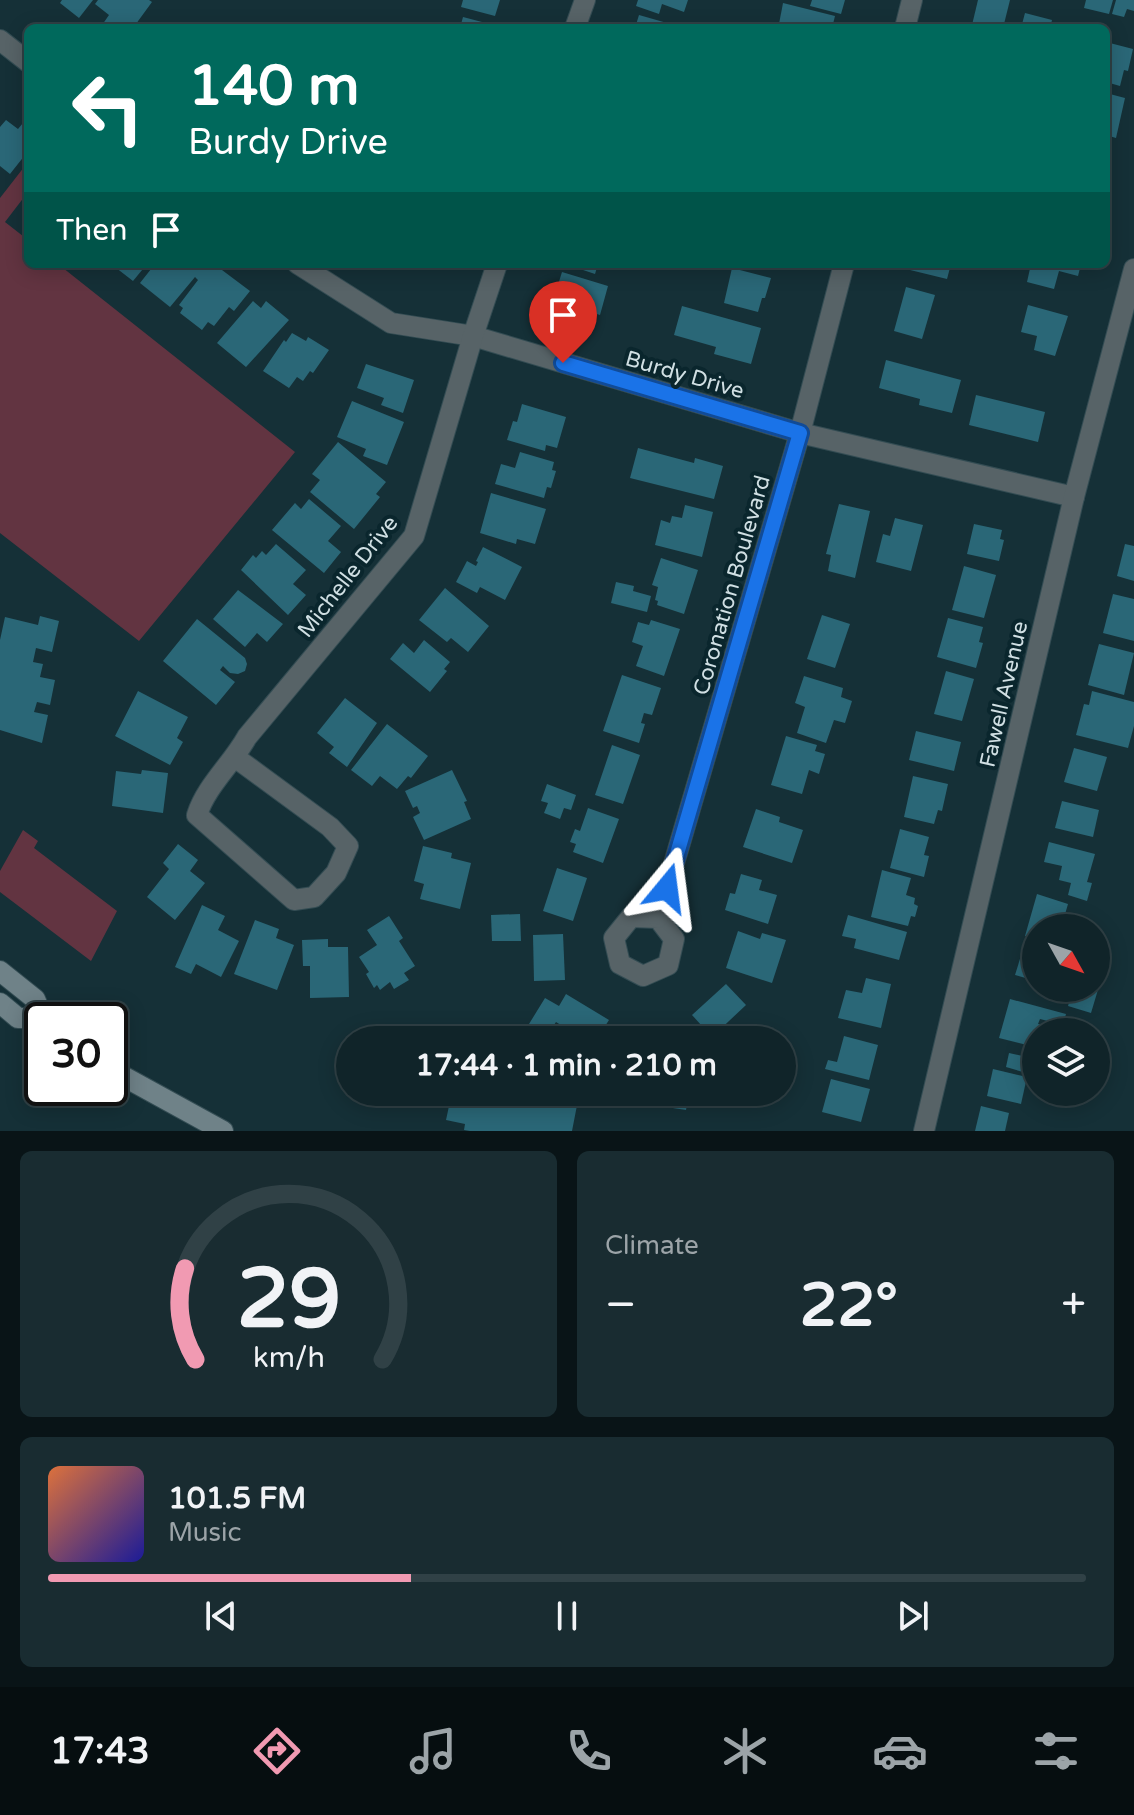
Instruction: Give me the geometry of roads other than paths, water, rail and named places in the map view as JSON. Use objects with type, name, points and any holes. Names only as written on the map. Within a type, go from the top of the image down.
[{"type":"main road","points":[[0,971],[36,1002]]},
{"type":"main road","points":[[0,1003],[18,1018],[24,1018]]},
{"type":"main road","points":[[128,1079],[223,1131]]},
{"type":"street","points":[[576,24],[585,0]]},
{"type":"street","points":[[906,24],[912,0]]},
{"type":"street","points":[[0,40],[24,59]]},
{"type":"street","name":"Burdy Drive","points":[[304,268],[391,323],[473,336],[800,433],[1074,497]]},
{"type":"street","name":"Michelle Drive","points":[[236,758],[330,827],[348,846],[336,873],[314,897],[294,900],[197,815],[202,799],[236,758],[247,737],[414,536],[496,268]]},
{"type":"street","name":"Coronation Boulevard","points":[[658,918],[800,433],[843,268]]},
{"type":"street","name":"Fawell Avenue","points":[[924,1131],[1074,497],[1134,269]]}]
